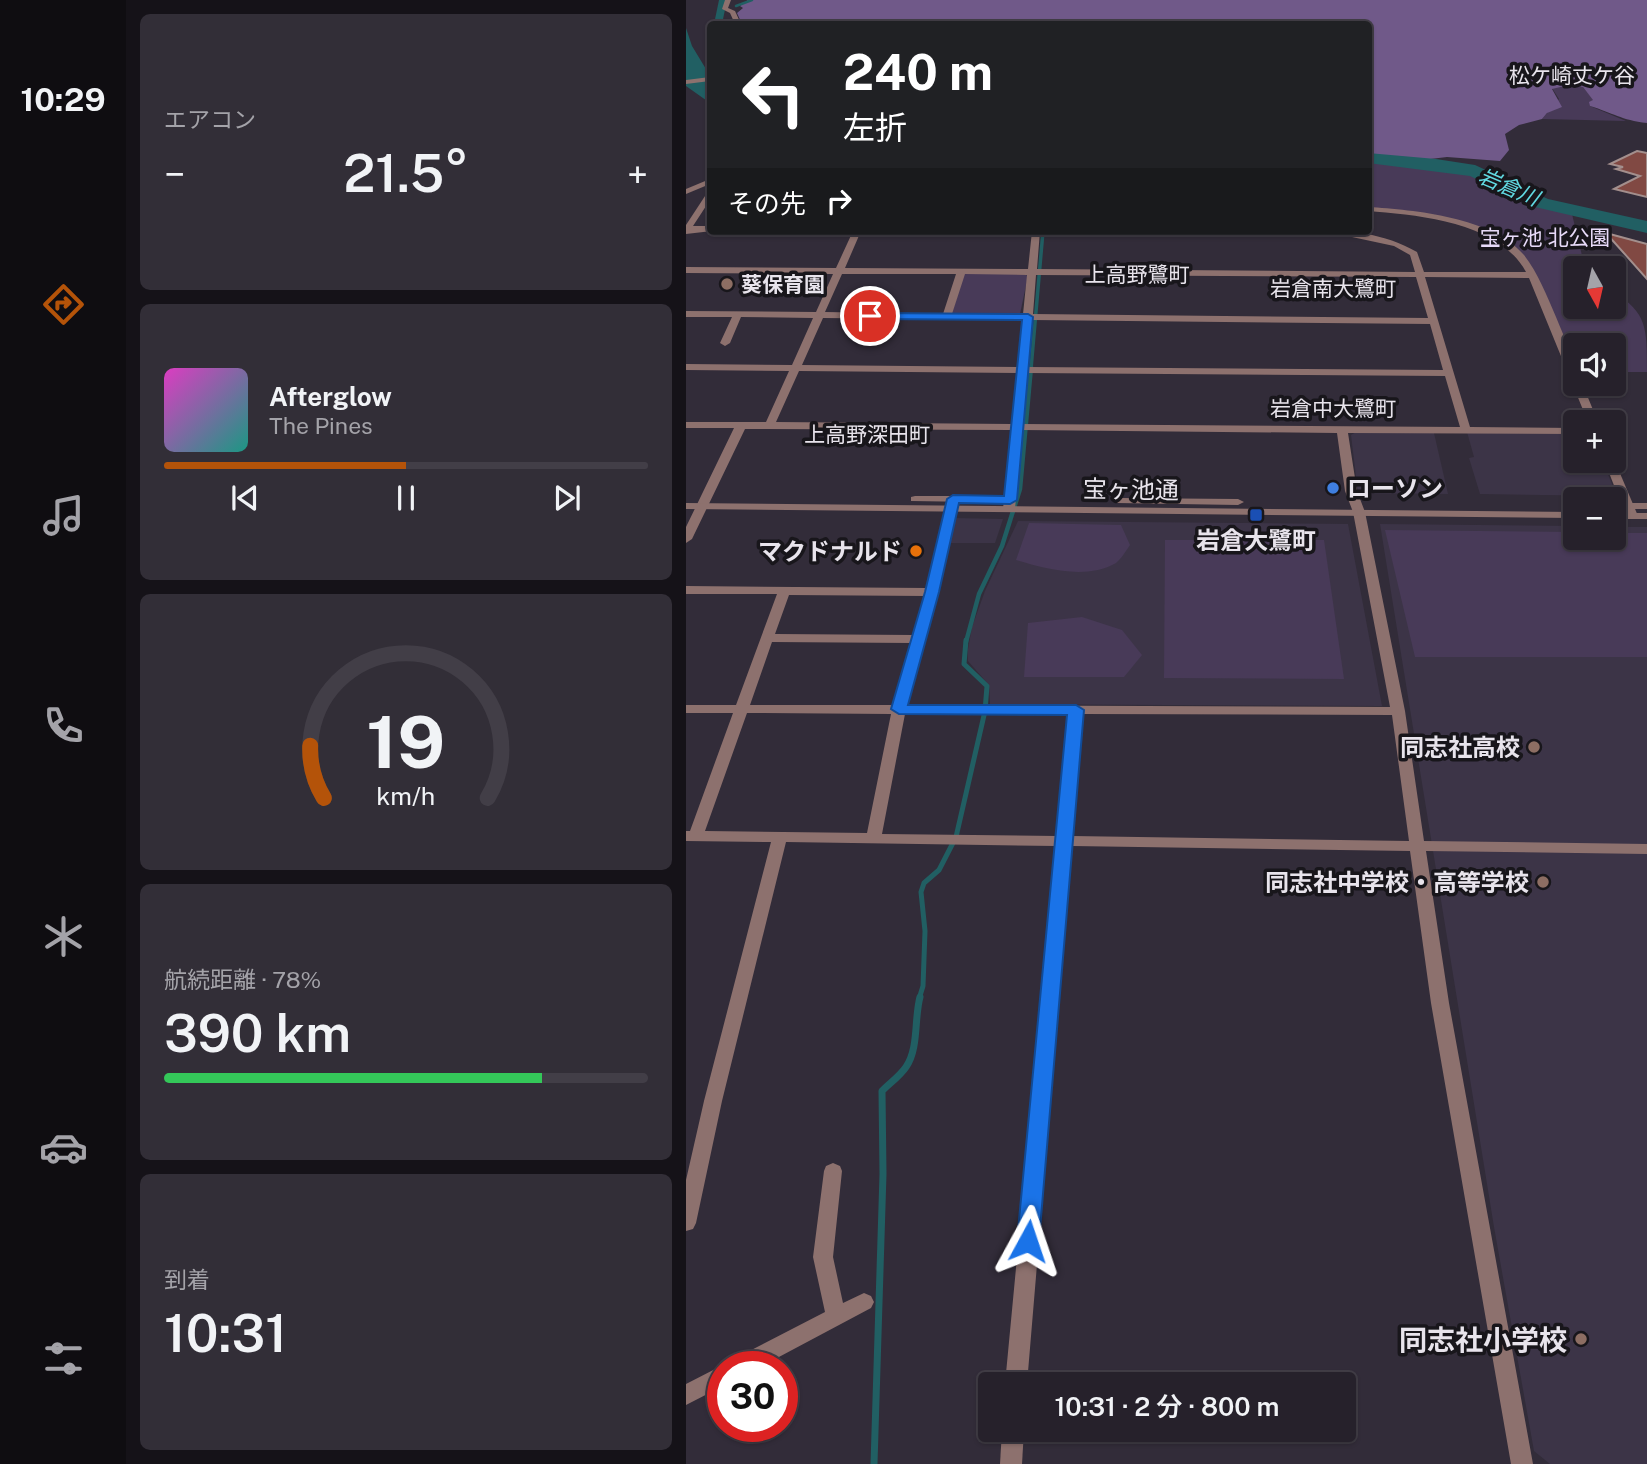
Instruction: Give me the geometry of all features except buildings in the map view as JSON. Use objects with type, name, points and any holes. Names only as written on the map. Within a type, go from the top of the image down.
[{"type":"street","points":[[728,0],[725,9],[733,12],[737,21]]},
{"type":"street","points":[[686,82],[707,79]]},
{"type":"street","points":[[686,192],[707,182]]},
{"type":"street","points":[[686,192],[707,194]]},
{"type":"street","points":[[687,230],[707,199]]},
{"type":"street","points":[[1372,209],[1423,215],[1475,229],[1518,254],[1531,275],[1563,350]]},
{"type":"street","points":[[687,230],[707,229]]},
{"type":"street","points":[[770,425],[855,235]]},
{"type":"street","points":[[1010,504],[1036,235]]},
{"type":"street","points":[[1358,235],[1377,238],[1414,254],[1466,431]]},
{"type":"street","points":[[686,270],[1531,275]]},
{"type":"street","points":[[947,316],[962,271]]},
{"type":"street","points":[[686,314],[1434,321]]},
{"type":"street","points":[[725,343],[738,314]]},
{"type":"street","points":[[686,367],[1449,373]]},
{"type":"street","points":[[686,425],[1563,431]]},
{"type":"street","points":[[686,539],[741,425]]},
{"type":"street","points":[[1342,430],[1398,711],[1440,1003],[1522,1464]]},
{"type":"street","points":[[1614,473],[1630,511]]},
{"type":"street","name":"宝ヶ池通","points":[[686,496],[704,501],[952,504],[1357,507],[1563,505]]},
{"type":"street","name":"宝ヶ池通","points":[[686,506],[704,501]]},
{"type":"street","points":[[874,838],[899,709],[932,592],[952,504]]},
{"type":"street","points":[[1626,512],[1647,506]]},
{"type":"street","name":"宝ヶ池通","points":[[1357,507],[1563,515]]},
{"type":"street","points":[[1626,510],[1647,516]]},
{"type":"street","points":[[686,590],[932,592]]},
{"type":"street","points":[[784,591],[691,836],[1647,849]]},
{"type":"street","points":[[767,638],[919,639]]},
{"type":"street","points":[[686,709],[1398,711]]},
{"type":"street","points":[[1017,1372],[1076,710]]},
{"type":"street","points":[[686,1223],[713,1101],[780,837]]},
{"type":"street","points":[[833,1171],[823,1257],[836,1316]]},
{"type":"street","points":[[769,1351],[864,1302]]},
{"type":"street","points":[[686,1395],[707,1384]]},
{"type":"street","points":[[1011,1464],[1012,1442]]},
{"type":"shaded area","points":[[748,0],[1647,0],[1647,123],[1590,106],[1589,102],[1593,100],[1583,87],[1569,85],[1552,89],[1562,107],[1547,113],[1542,119],[1519,125],[1505,134],[1509,150],[1500,161],[1447,157],[1422,160],[1372,157],[1372,21],[741,21],[737,13],[743,8],[740,6]]},
{"type":"shaded area","points":[[686,28],[692,46],[707,71],[707,101],[686,86]]},
{"type":"shaded area","points":[[1356,432],[1434,433],[1448,494],[1358,493],[1351,435]]},
{"type":"shaded area","points":[[1467,432],[1563,434],[1563,473],[1607,473],[1613,487],[1563,487],[1563,495],[1480,494],[1469,458],[1474,457]]},
{"type":"shaded area","points":[[954,518],[1003,519],[995,543],[949,543]]},
{"type":"shaded area","points":[[1018,521],[1348,524],[1382,706],[990,704],[989,685],[968,661],[968,649],[972,627],[985,591]]},
{"type":"shaded area","name":"同志社中学校・高等学校","points":[[1380,524],[1563,526],[1563,550],[1626,550],[1626,527],[1647,527],[1647,1464],[1550,1464],[1534,1451],[1494,1227]]},
{"type":"green space","points":[[1569,85],[1583,87],[1594,100],[1590,106],[1626,121],[1542,119],[1559,99],[1552,88]]},
{"type":"green space","name":"宝ヶ池 北公園","points":[[1372,159],[1465,170],[1540,202],[1571,210],[1582,256],[1563,256],[1563,319],[1626,319],[1626,301],[1643,323],[1647,372],[1626,372],[1626,333],[1563,333],[1563,351],[1524,262],[1501,243],[1475,229],[1441,218],[1372,209]]},
{"type":"green space","points":[[1022,273],[1028,276],[1020,314],[952,313],[964,274]]},
{"type":"green space","points":[[1029,523],[1121,525],[1130,545],[1116,563],[1092,571],[1040,567],[1016,560]]},
{"type":"green space","points":[[1385,530],[1563,532],[1563,550],[1626,550],[1626,533],[1647,533],[1647,657],[1415,657]]},
{"type":"green space","points":[[1165,540],[1324,540],[1344,679],[1164,678]]},
{"type":"green space","points":[[1082,617],[1122,630],[1142,655],[1124,677],[1024,677],[1028,623]]},
{"type":"waterway","points":[[719,21],[723,0]]},
{"type":"waterway","points":[[736,6],[752,0]]},
{"type":"waterway","name":"岩倉川","points":[[1372,158],[1436,164],[1475,171],[1542,203],[1647,227]]},
{"type":"waterway","points":[[1031,369],[1043,235]]},
{"type":"waterway","points":[[966,642],[979,594],[1002,546],[1020,489],[1031,367]]},
{"type":"waterway","points":[[919,999],[923,986],[925,931],[921,892],[924,883],[939,870],[956,837],[985,711],[987,686],[964,664],[966,640]]},
{"type":"waterway","points":[[874,1464],[883,1174],[882,1091],[901,1073],[910,1059],[915,1042],[920,997]]},
{"type":"place","name":"葵保育園","points":[[727,284]]},
{"type":"place","name":"ローソン","points":[[1333,488]]},
{"type":"place","name":"岩倉大鷺町","points":[[1256,515]]},
{"type":"place","name":"マクドナルド","points":[[916,551]]},
{"type":"place","name":"同志社高校","points":[[1534,747]]},
{"type":"place","name":"同志社中学校・高等学校","points":[[1543,882]]},
{"type":"place","name":"同志社小学校","points":[[1581,1339]]},
{"type":"district","name":"松ケ崎丈ケ谷","points":[[1572,75]]},
{"type":"district","name":"上高野鷺町","points":[[1137,274]]},
{"type":"district","name":"岩倉南大鷺町","points":[[1333,288]]},
{"type":"district","name":"岩倉中大鷺町","points":[[1333,408]]},
{"type":"district","name":"上高野深田町","points":[[867,434]]},
{"type":"route","points":[[870,316],[1028,317],[1010,500],[953,499],[932,592],[899,709],[1076,710],[1028,1241]]}]
